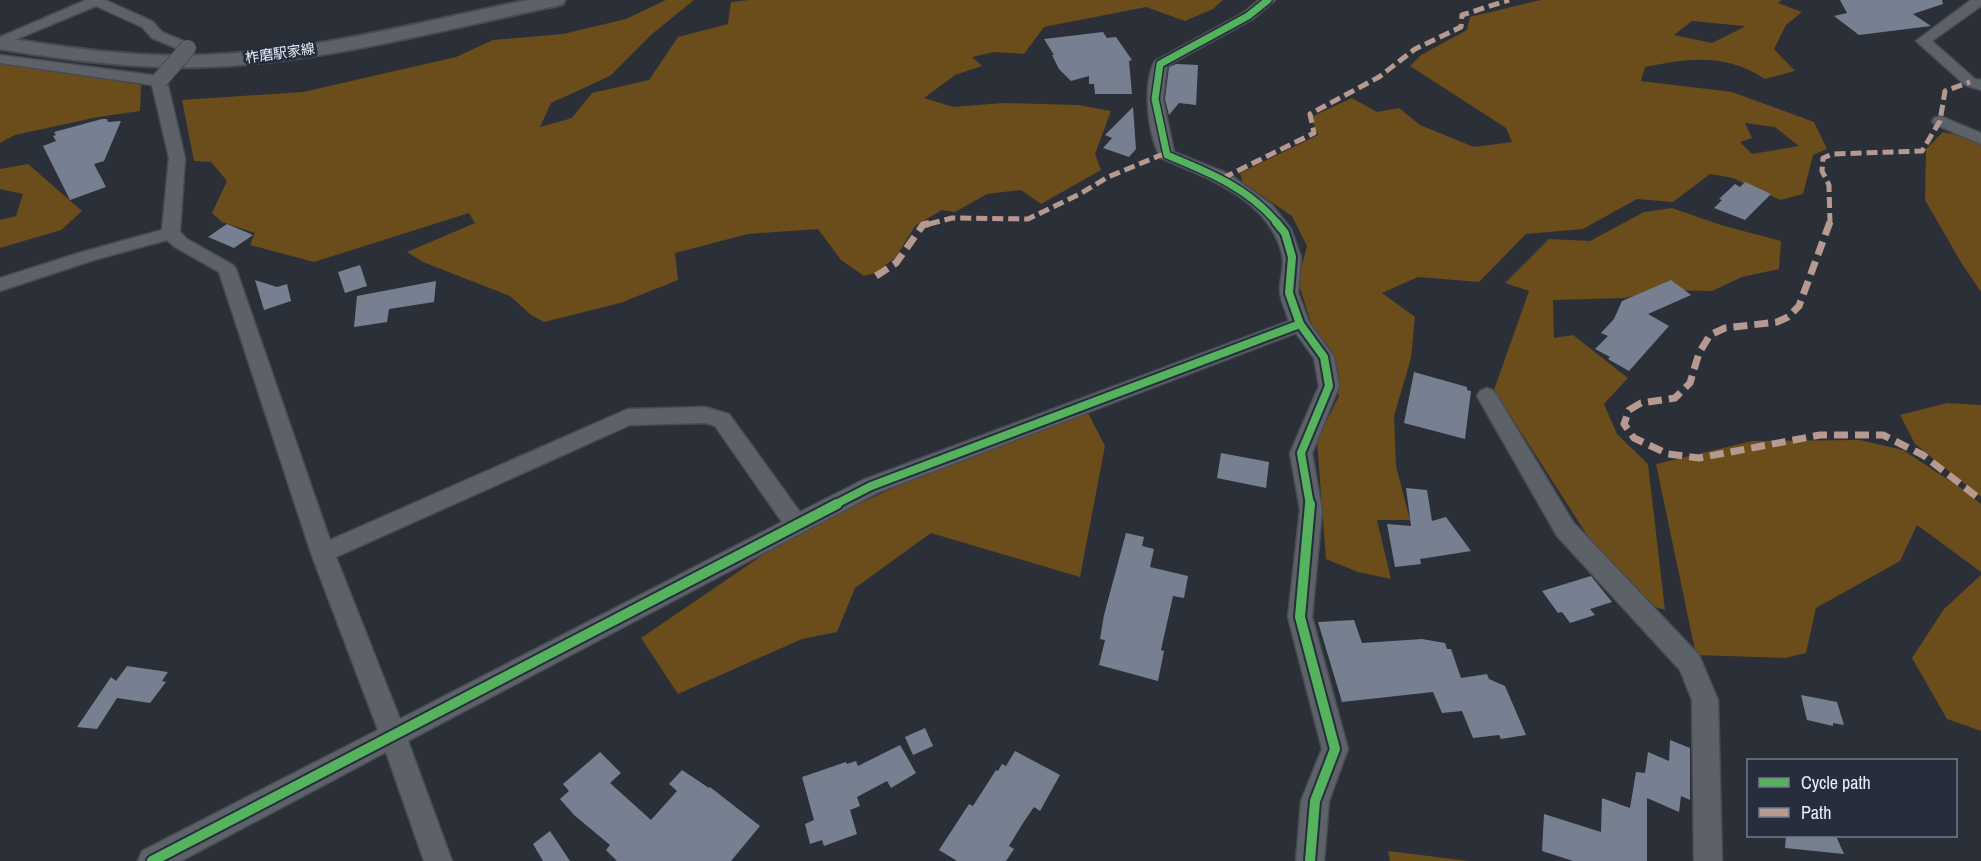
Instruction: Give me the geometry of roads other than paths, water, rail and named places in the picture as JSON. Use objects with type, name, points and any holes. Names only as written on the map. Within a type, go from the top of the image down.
[{"type":"main road","name":"柞磨駅家線","points":[[0,43],[84,57],[154,61],[233,59],[304,50],[556,0]]},
{"type":"street","points":[[0,43],[97,0],[147,24],[157,35],[188,48],[159,81]]},
{"type":"street","points":[[1268,0],[1248,16],[1160,64],[1153,86],[1156,110],[1167,155],[1223,178],[1266,209],[1285,233],[1292,257],[1289,293],[1300,324],[1324,357],[1329,386],[1301,453],[1311,510],[1300,616],[1335,749],[1315,801],[1310,861]]},
{"type":"street","points":[[1980,0],[1923,41],[1970,82],[1981,85]]},
{"type":"street","points":[[0,59],[159,81]]},
{"type":"street","points":[[159,81],[177,158],[171,233]]},
{"type":"street","points":[[1940,121],[1981,139]]},
{"type":"street","points":[[0,285],[88,256],[171,233]]},
{"type":"street","points":[[171,233],[182,243],[227,269],[323,553],[393,735],[438,861]]},
{"type":"street","points":[[152,861],[871,486],[1300,324]]},
{"type":"street","points":[[1488,396],[1565,529],[1689,663],[1705,699],[1708,861]]},
{"type":"street","points":[[323,553],[628,417],[705,415],[722,420],[796,524]]}]
